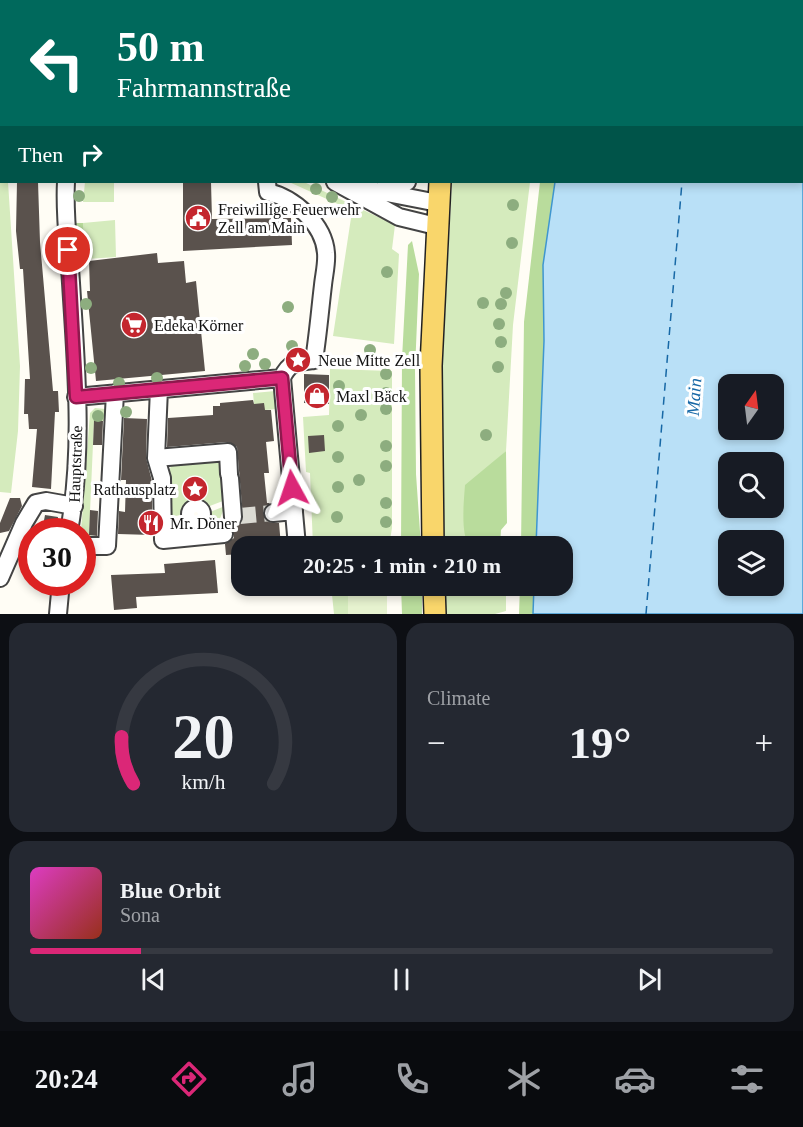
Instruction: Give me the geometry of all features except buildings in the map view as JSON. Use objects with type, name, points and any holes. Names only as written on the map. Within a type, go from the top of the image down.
[{"type":"main road","points":[[433,536],[431,366],[436,226],[440,183]]},
{"type":"main road","points":[[434,596],[435,614]]},
{"type":"street","name":"Hauptstraße","points":[[66,183],[78,454],[72,518]]},
{"type":"street","points":[[267,183],[268,192],[288,200],[308,217],[321,234],[326,252],[320,326],[314,360],[292,363],[287,367],[282,378],[296,536]]},
{"type":"street","points":[[340,183],[399,217],[436,226]]},
{"type":"street","points":[[342,183],[438,203]]},
{"type":"street","points":[[378,192],[404,183]]},
{"type":"street","points":[[76,397],[282,378]]},
{"type":"street","points":[[159,389],[156,458],[162,478],[163,540],[219,534],[224,518],[235,511]]},
{"type":"street","points":[[96,546],[107,546],[115,393]]},
{"type":"street","points":[[156,458],[228,452],[235,511]]},
{"type":"street","points":[[0,578],[24,523],[36,503],[46,501],[74,506]]},
{"type":"street","points":[[163,522],[196,514],[235,511]]},
{"type":"street","points":[[273,513],[294,511]]},
{"type":"street","points":[[58,614],[60,596]]},
{"type":"green space","points":[[0,183],[8,183],[20,366],[18,431],[11,493],[0,492]]},
{"type":"green space","points":[[85,183],[114,183],[114,202],[83,202]]},
{"type":"green space","points":[[291,183],[306,183],[395,225],[392,249],[399,254],[394,344],[333,336],[351,218],[340,205]]},
{"type":"green space","points":[[452,183],[530,183],[513,325],[506,451],[493,463],[468,536],[442,536],[442,373]]},
{"type":"green space","points":[[540,183],[555,183],[543,265],[544,341],[536,536],[521,536],[524,322]]},
{"type":"green space","points":[[115,220],[116,257],[87,259],[83,223]]},
{"type":"green space","points":[[75,223],[83,223],[87,259],[79,260]]},
{"type":"green space","points":[[412,241],[419,274],[415,370],[416,474],[420,536],[401,536],[402,359],[408,245]]},
{"type":"green space","points":[[330,369],[392,371],[391,536],[313,536],[310,473],[306,472],[303,417],[329,415]]},
{"type":"green space","points":[[275,391],[277,409],[265,410],[254,404],[253,393]]},
{"type":"green space","points":[[95,408],[105,409],[107,421],[94,421],[90,518],[82,518],[90,413]]},
{"type":"green space","points":[[506,451],[507,523],[501,530],[501,536],[466,536],[465,485]]},
{"type":"green space","points":[[218,460],[224,465],[228,499],[202,509],[195,506],[189,513],[167,518],[167,474],[173,463]]},
{"type":"green space","points":[[225,506],[219,521],[192,534],[178,534],[170,523],[189,519],[200,521],[205,514]]},
{"type":"green space","points":[[332,596],[348,596],[348,614],[334,614]]},
{"type":"green space","points":[[348,596],[387,596],[387,614],[348,614]]},
{"type":"green space","points":[[401,596],[422,596],[422,614],[402,614]]},
{"type":"green space","points":[[443,596],[506,596],[506,611],[495,614],[443,614]]},
{"type":"green space","points":[[520,596],[534,596],[533,614],[519,614]]},
{"type":"water","name":"Main","points":[[555,183],[803,183],[803,614],[533,614],[534,596],[573,596],[573,536],[536,536],[544,341],[543,265]]},
{"type":"ferry route","points":[[646,614],[682,183]]},
{"type":"tunnel","points":[[240,516],[273,513]]},
{"type":"place","name":"Freiwillige Feuerwehr Zell am Main","points":[[198,218]]},
{"type":"place","name":"Edeka Körner","points":[[134,325]]},
{"type":"place","name":"Neue Mitte Zell","points":[[298,360]]},
{"type":"place","name":"Maxl Bäck","points":[[317,396]]},
{"type":"place","name":"Rathausplatz","points":[[195,489]]},
{"type":"place","name":"Mr. Döner","points":[[151,523]]},
{"type":"route","points":[[68,250],[76,397],[282,378],[292,488]]}]
